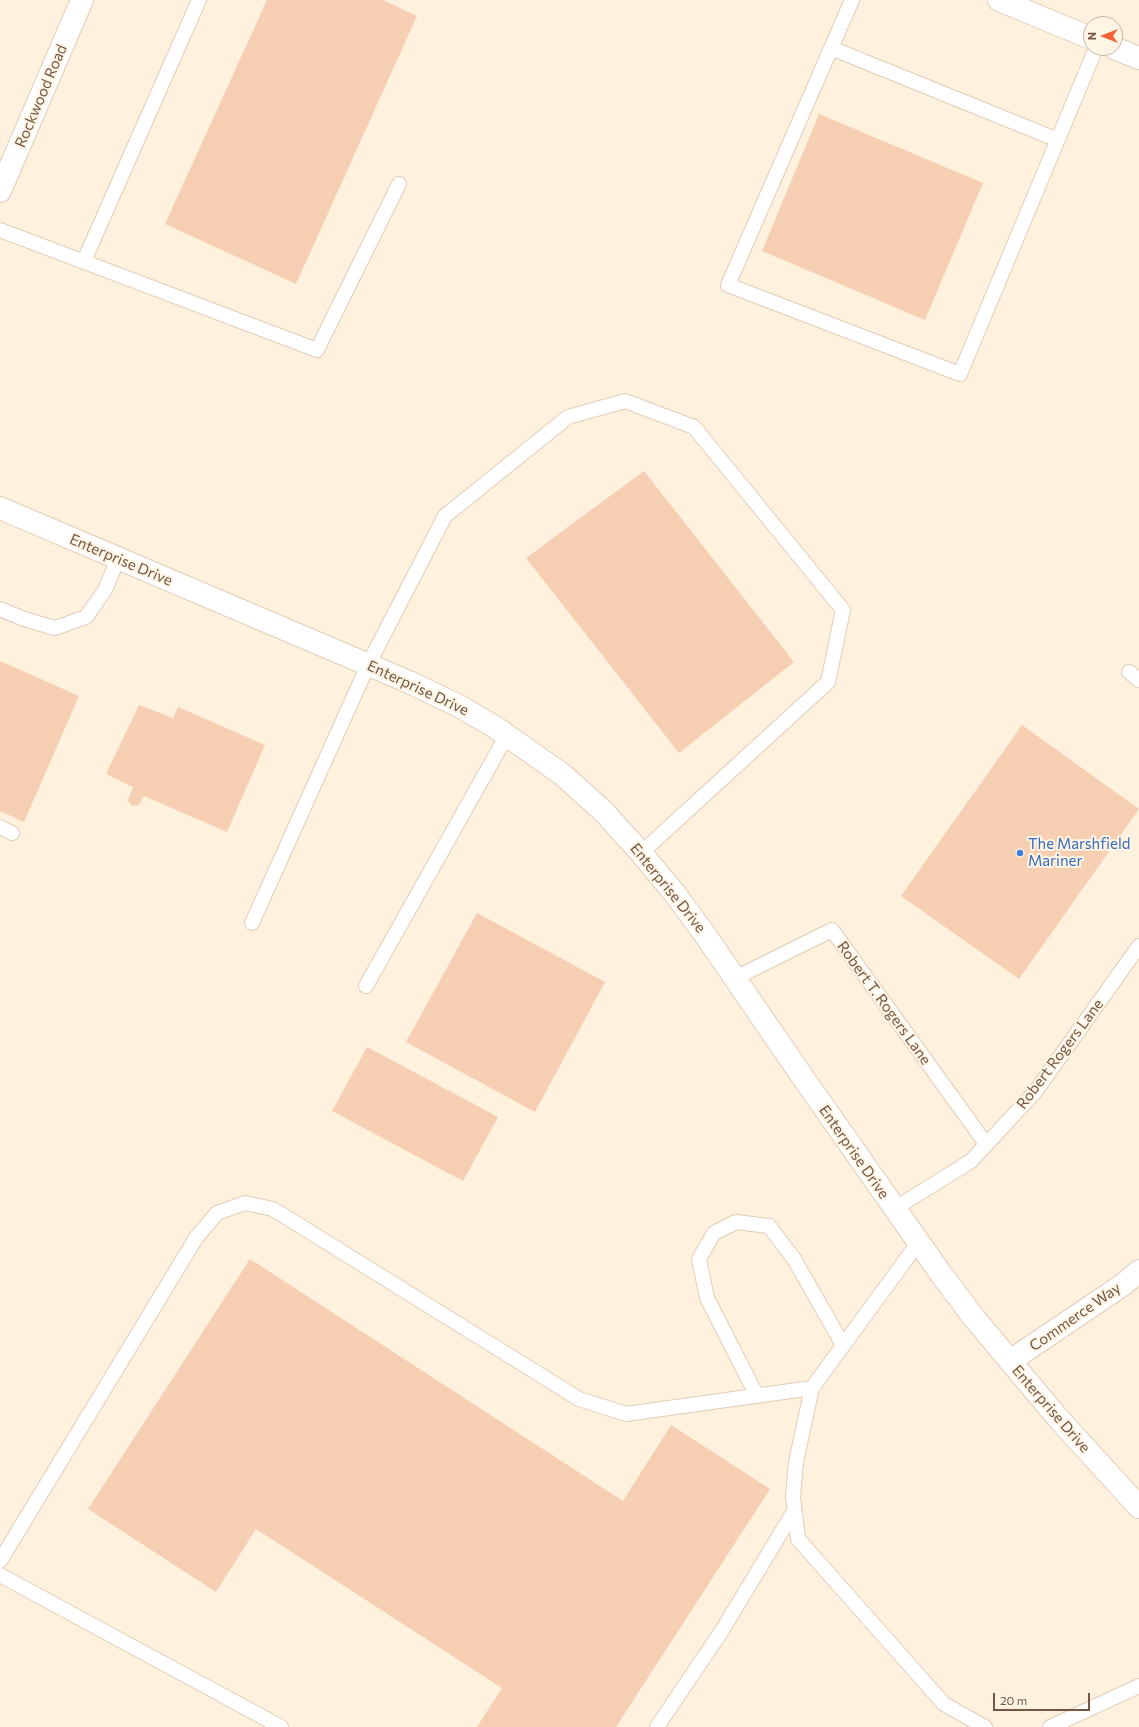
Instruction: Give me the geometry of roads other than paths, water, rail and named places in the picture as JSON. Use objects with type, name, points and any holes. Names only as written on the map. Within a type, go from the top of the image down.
[{"type":"street","name":"Rockwood Road","points":[[0,191],[82,0]]},
{"type":"street","points":[[999,0],[1083,35]]},
{"type":"street","points":[[1123,52],[1139,58]]},
{"type":"street","name":"Enterprise Drive","points":[[0,508],[409,682],[460,706],[507,735],[563,775],[604,812],[641,852],[676,895],[918,1243],[1010,1362],[1084,1448],[1139,1507]]},
{"type":"street","name":"Commerce Way","points":[[1010,1362],[1124,1284],[1139,1271]]},
{"type":"lane","points":[[84,261],[199,0]]},
{"type":"lane","points":[[852,0],[728,285],[960,374],[1093,56]]},
{"type":"lane","points":[[831,48],[1058,140]]},
{"type":"lane","points":[[0,230],[317,350],[399,184]]},
{"type":"lane","points":[[252,924],[368,665],[445,516],[568,417],[625,401],[694,427],[844,610],[828,682],[641,852]]},
{"type":"lane","points":[[0,609],[24,619],[55,628],[86,617],[105,590],[118,558]]},
{"type":"lane","points":[[366,986],[507,735]]},
{"type":"lane","name":"Robert T. Rogers Lane","points":[[735,978],[832,930],[986,1144]]},
{"type":"lane","name":"Robert Rogers Lane","points":[[894,1209],[971,1160],[1035,1092],[1139,946]]},
{"type":"lane","points":[[0,1561],[196,1238],[217,1213],[245,1203],[273,1209],[579,1399],[626,1414],[812,1388]]},
{"type":"lane","points":[[757,1396],[707,1298],[699,1259],[714,1233],[736,1222],[769,1226],[794,1259],[844,1345]]},
{"type":"lane","points":[[918,1243],[812,1388],[796,1462],[793,1497],[794,1512],[798,1539],[938,1698],[944,1704],[985,1727]]},
{"type":"lane","points":[[657,1727],[723,1629],[794,1512]]},
{"type":"lane","points":[[0,1575],[281,1727]]},
{"type":"lane","points":[[1050,1727],[1139,1686]]},
{"type":"place","name":"The Marshfield Mariner","points":[[1020,853]]}]
